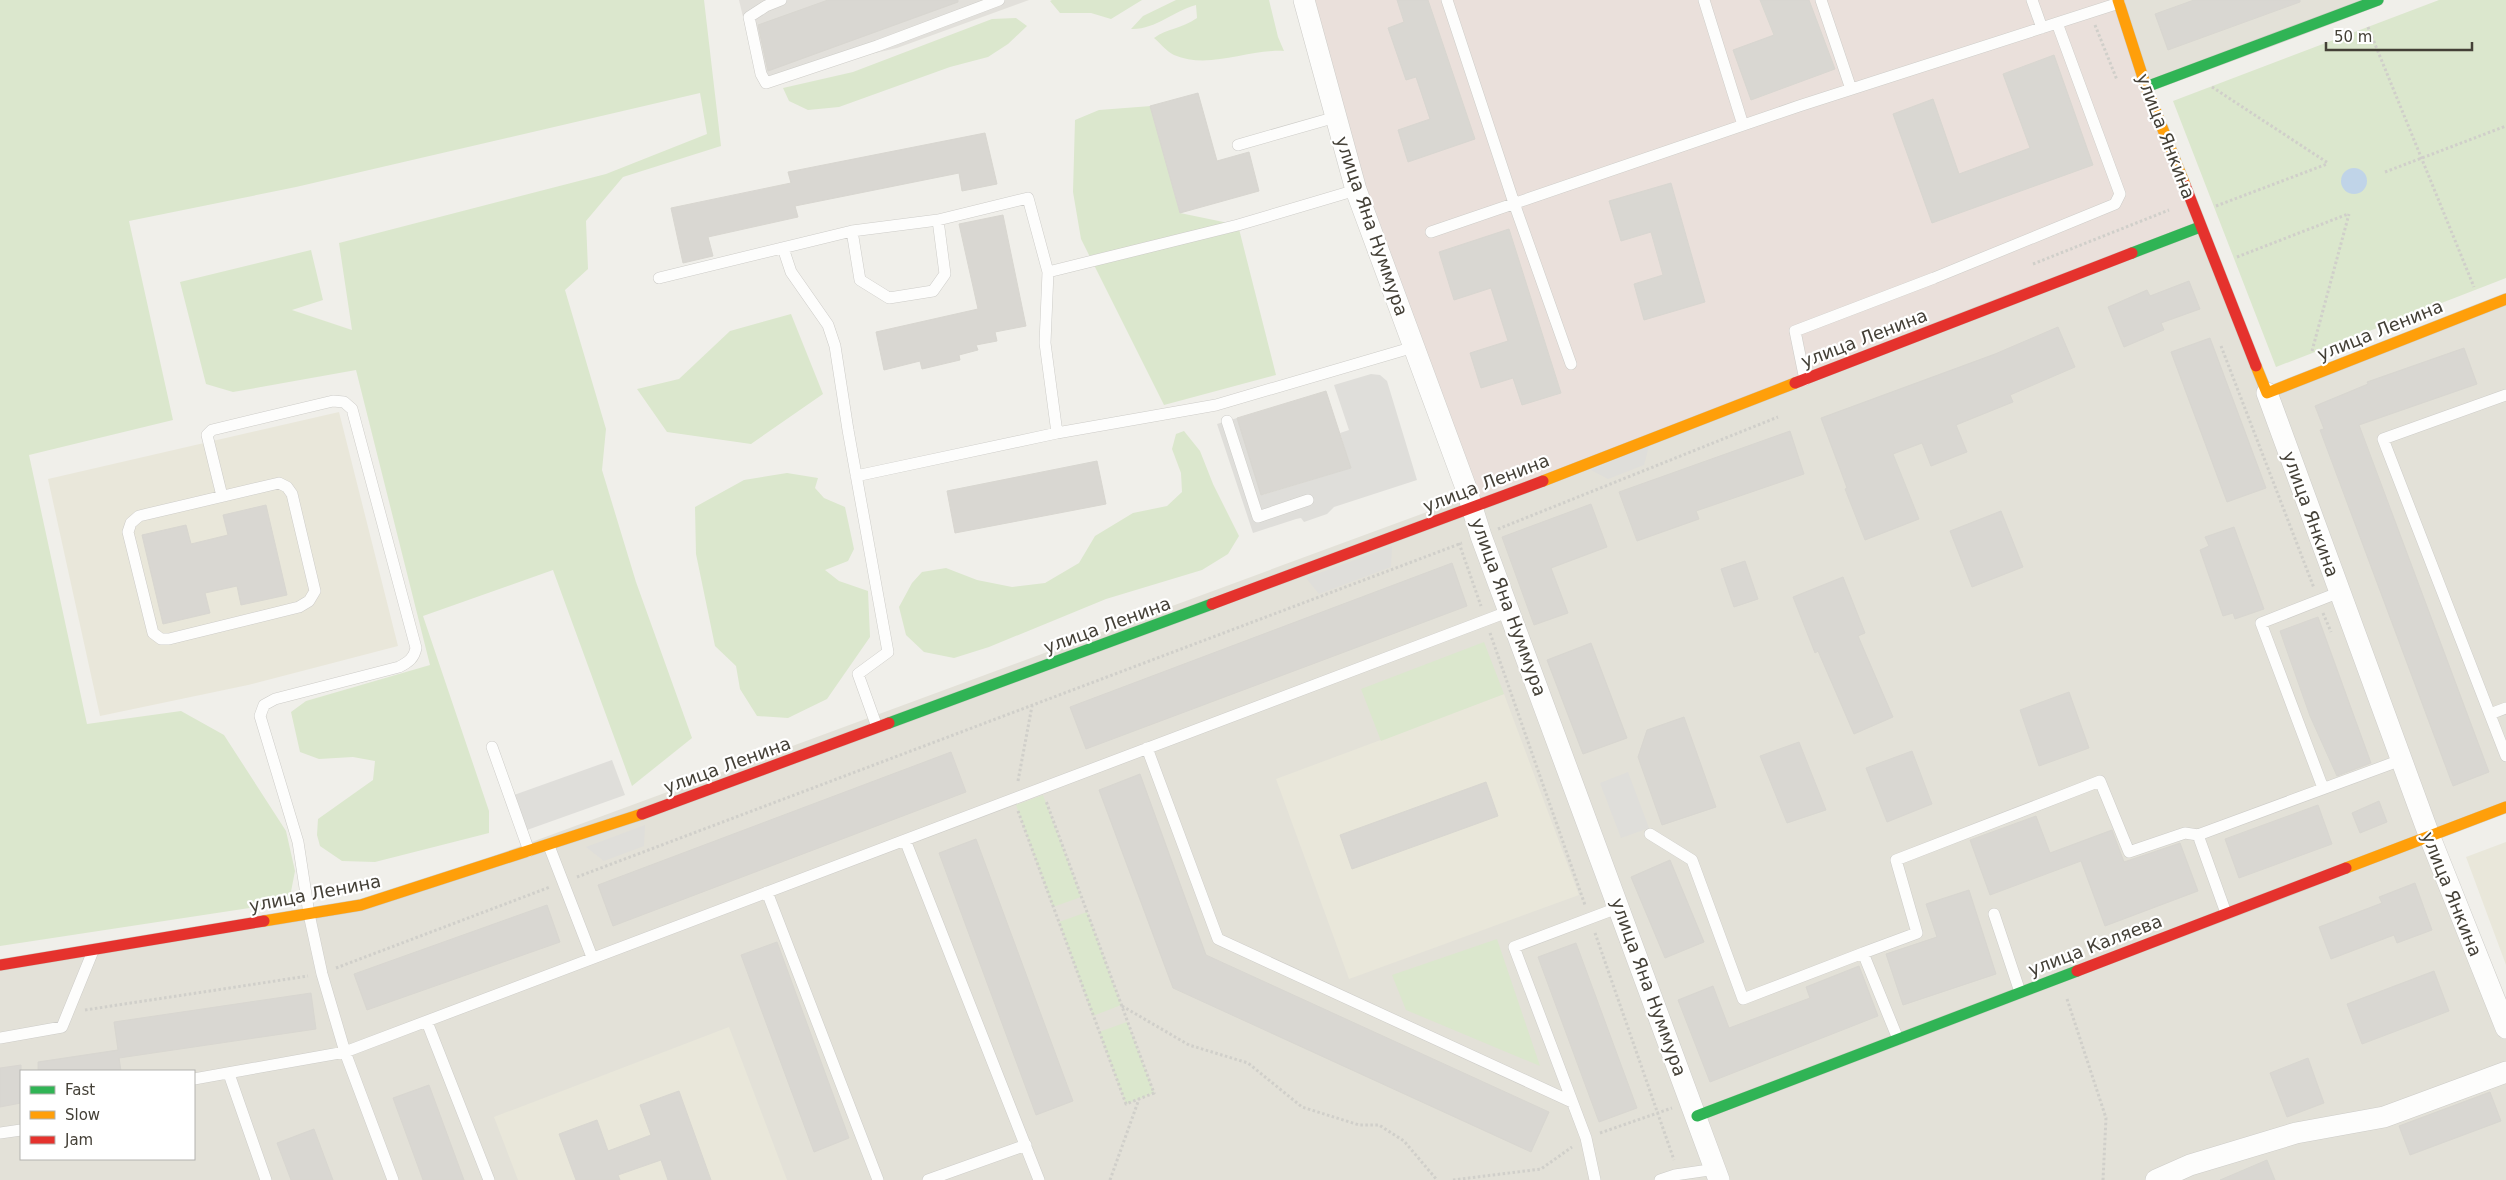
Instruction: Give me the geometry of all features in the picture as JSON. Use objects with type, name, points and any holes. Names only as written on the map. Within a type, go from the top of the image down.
[{"type":"main road","points":[[2146,87],[2378,0]]},
{"type":"main road","name":"улица Янкина","points":[[2121,1],[2146,87],[2267,393]]},
{"type":"main road","name":"улица Ленина","points":[[0,965],[361,905],[549,846],[767,770],[877,727],[1449,517],[2200,227]]},
{"type":"main road","name":"улица Ленина","points":[[2267,393],[2506,299]]},
{"type":"main road","name":"улица Каляева","points":[[1694,1109],[1898,1039],[2428,835],[2506,807]]},
{"type":"street","name":"улица Яна Нуммура","points":[[1304,0],[1356,190],[1481,536],[1718,1174]]},
{"type":"street","name":"улица Янкина","points":[[2267,393],[2428,835],[2506,1028]]},
{"type":"street","points":[[2156,1180],[2190,1165],[2296,1133],[2384,1117],[2506,1072]]},
{"type":"lane","points":[[781,0],[766,6],[749,17],[761,74],[766,83],[876,46],[1000,0]]},
{"type":"lane","points":[[1447,0],[1514,203],[1572,364]]},
{"type":"lane","points":[[1704,0],[1743,125]]},
{"type":"lane","points":[[1821,0],[1851,89]]},
{"type":"lane","points":[[2032,0],[2042,28]]},
{"type":"lane","points":[[2335,0],[2341,14]]},
{"type":"lane","points":[[1431,232],[1743,125],[2121,1]]},
{"type":"lane","points":[[1805,380],[1795,331],[1934,278],[2115,204],[2120,194],[2057,23]]},
{"type":"lane","points":[[1238,145],[1336,117]]},
{"type":"lane","points":[[1048,272],[1238,225],[1356,190]]},
{"type":"lane","points":[[659,278],[852,231],[938,220],[1028,198],[1048,272],[1045,343],[1057,432]]},
{"type":"lane","points":[[852,231],[860,280],[889,298],[933,291],[944,274],[938,220]]},
{"type":"lane","points":[[783,248],[791,272],[828,325],[836,346],[856,476],[888,652],[858,674],[877,727]]},
{"type":"lane","points":[[856,476],[1057,432],[1216,405],[1414,347]]},
{"type":"lane","points":[[2506,395],[2383,439],[2506,756]]},
{"type":"lane","points":[[222,496],[207,435],[212,430],[333,400],[344,402],[352,409],[357,421],[416,648],[409,662],[399,667],[275,699],[260,710],[260,722],[298,842],[305,877],[309,914],[322,974],[345,1052],[392,1180]]},
{"type":"lane","points":[[1227,421],[1258,517],[1308,500]]},
{"type":"lane","points":[[279,483],[287,486],[292,494],[315,591],[313,597],[299,607],[161,639],[153,633],[128,532],[131,523],[139,516],[222,496],[279,483]]},
{"type":"lane","points":[[2323,788],[2260,623],[2340,592]]},
{"type":"lane","points":[[195,1079],[345,1052],[1510,611]]},
{"type":"lane","points":[[2490,714],[2506,708]]},
{"type":"lane","points":[[492,747],[529,852]]},
{"type":"lane","points":[[1147,748],[1218,940],[1572,1102]]},
{"type":"lane","points":[[1650,834],[1692,860],[1743,999],[1917,932],[1896,860],[2100,781],[2129,852],[2185,833],[2198,835],[2401,760]]},
{"type":"lane","points":[[2198,835],[2226,913]]},
{"type":"lane","points":[[905,840],[1039,1180]]},
{"type":"lane","points":[[549,846],[592,958]]},
{"type":"lane","points":[[767,892],[878,1180]]},
{"type":"lane","points":[[1595,1180],[1586,1138],[1514,947],[1620,907]]},
{"type":"lane","points":[[1994,914],[2020,992]]},
{"type":"lane","points":[[0,1038],[62,1027],[94,950]]},
{"type":"lane","points":[[1863,953],[1898,1039]]},
{"type":"lane","points":[[427,1022],[489,1180]]},
{"type":"lane","points":[[229,1074],[266,1180]]},
{"type":"lane","points":[[0,1133],[20,1130]]},
{"type":"lane","points":[[928,1180],[1026,1145]]},
{"type":"lane","points":[[1660,1180],[1679,1174],[1718,1174]]},
{"type":"path","points":[[2090,12],[2121,88]]},
{"type":"path","points":[[2368,27],[2475,290]]},
{"type":"path","points":[[2212,87],[2328,164],[2215,206]]},
{"type":"path","points":[[2385,172],[2506,126]]},
{"type":"path","points":[[2166,202],[2179,236]]},
{"type":"path","points":[[2234,258],[2349,214],[2311,354]]},
{"type":"path","points":[[2218,337],[2333,637]]},
{"type":"path","points":[[68,1012],[322,974],[1481,536],[1786,414]]},
{"type":"path","points":[[1449,517],[1679,1174]]},
{"type":"path","points":[[1032,706],[1014,799],[1126,1104],[1154,1093],[1041,788]]},
{"type":"path","points":[[2064,991],[2106,1118],[2103,1180]]},
{"type":"path","points":[[1121,1005],[1189,1045],[1248,1063],[1302,1107],[1359,1125],[1379,1125],[1404,1141],[1437,1180]]},
{"type":"path","points":[[1110,1180],[1139,1099]]},
{"type":"path","points":[[1453,1180],[1541,1169],[1586,1138],[1658,1113],[1694,1109]]},
{"type":"shaded area","points":[[739,0],[1029,0],[897,48],[758,80]]},
{"type":"shaded area","points":[[1304,0],[2118,0],[2200,227],[1472,508],[1414,347]]},
{"type":"shaded area","points":[[2118,0],[2378,0],[2146,87]]},
{"type":"shaded area","points":[[2200,227],[2267,393],[2506,299],[2506,807],[2429,836],[2506,1028],[2506,1180],[0,1180],[0,969],[361,905]]},
{"type":"shaded area","points":[[1371,374],[1380,375],[1387,381],[1417,480],[1334,507],[1327,514],[1304,522],[1301,518],[1296,519],[1253,533],[1217,424],[1237,418],[1262,495],[1351,468],[1340,433],[1349,430],[1334,385]]},
{"type":"shaded area","points":[[339,412],[398,646],[248,685],[100,716],[48,479]]},
{"type":"shaded area","points":[[1649,446],[1644,465],[1608,479],[1591,470]]},
{"type":"shaded area","points":[[1392,546],[1391,567],[1319,594],[1306,578]]},
{"type":"shaded area","points":[[1504,694],[1579,895],[1349,979],[1276,779]]},
{"type":"shaded area","points":[[612,760],[625,795],[527,830],[514,795]]},
{"type":"shaded area","points":[[1628,772],[1649,828],[1621,838],[1600,783]]},
{"type":"shaded area","points":[[645,825],[644,846],[604,861],[586,847]]},
{"type":"shaded area","points":[[2506,842],[2506,965],[2466,857]]},
{"type":"shaded area","points":[[729,1027],[787,1180],[518,1180],[494,1117]]},
{"type":"green space","points":[[0,0],[704,0],[721,146],[623,177],[586,221],[588,269],[565,290],[606,429],[602,470],[636,582],[692,738],[632,786],[553,570],[423,616],[489,811],[489,833],[375,862],[342,861],[320,846],[317,835],[318,819],[373,780],[375,761],[353,757],[319,759],[300,752],[291,712],[306,701],[430,665],[356,370],[233,392],[206,384],[180,282],[311,250],[323,300],[292,310],[352,330],[339,243],[606,174],[707,134],[700,93],[296,187],[129,221],[173,420],[29,455],[87,724],[181,711],[224,735],[286,831],[295,871],[289,902],[0,946]]},
{"type":"green space","points":[[1142,0],[1111,19],[1091,13],[1060,13],[1050,1]]},
{"type":"green space","points":[[1176,0],[1269,0],[1278,37],[1284,51],[1270,51],[1215,60],[1187,59],[1174,55],[1154,38],[1197,18],[1196,5],[1148,27],[1131,29],[1143,16]]},
{"type":"green space","points":[[2439,0],[2506,0],[2506,278],[2276,367],[2173,101]]},
{"type":"green space","points":[[1016,18],[1027,26],[1008,44],[988,57],[950,67],[839,107],[808,110],[789,101],[783,88],[853,72],[992,19]]},
{"type":"green space","points":[[1151,106],[1180,213],[1238,225],[1276,375],[1164,405],[1081,239],[1073,192],[1075,120],[1099,110]]},
{"type":"green space","points":[[791,314],[823,394],[751,444],[667,432],[637,389],[679,379],[730,331]]},
{"type":"green space","points":[[1184,431],[1200,451],[1213,484],[1239,536],[1228,554],[1202,570],[1106,599],[989,647],[954,658],[924,652],[906,635],[899,607],[912,583],[922,572],[946,568],[977,580],[1012,587],[1045,583],[1079,563],[1095,536],[1133,513],[1167,506],[1182,492],[1181,473],[1172,449],[1176,434]]},
{"type":"green space","points":[[787,473],[818,478],[815,488],[824,498],[845,507],[854,549],[848,561],[825,570],[839,581],[868,591],[870,637],[827,699],[788,718],[757,716],[740,689],[736,666],[715,646],[696,554],[695,507],[744,480]]},
{"type":"green space","points":[[1484,642],[1504,694],[1381,741],[1361,689]]},
{"type":"green space","points":[[1043,795],[1081,897],[1053,907],[1016,805]]},
{"type":"green space","points":[[1087,912],[1121,1005],[1093,1016],[1059,922]]},
{"type":"green space","points":[[1497,939],[1540,1066],[1406,1010],[1392,975]]},
{"type":"green space","points":[[1127,1022],[1154,1093],[1126,1104],[1099,1032]]},
{"type":"water","points":[[2354,168],[2363,172],[2367,181],[2363,190],[2354,194],[2345,190],[2341,181],[2345,172]]},
{"type":"building","points":[[828,0],[958,0],[958,2],[768,71],[758,25]]},
{"type":"building","points":[[1397,0],[1428,0],[1475,139],[1408,162],[1398,130],[1430,119],[1416,77],[1406,80],[1388,28],[1404,22]]},
{"type":"building","points":[[1760,0],[1809,0],[1835,69],[1751,100],[1733,50],[1774,35]]},
{"type":"building","points":[[2194,0],[2300,0],[2300,2],[2168,50],[2155,14]]},
{"type":"building","points":[[2054,55],[2093,165],[1932,223],[1893,114],[1933,99],[1959,174],[2030,148],[2003,74]]},
{"type":"building","points":[[1198,93],[1217,161],[1249,152],[1259,191],[1180,213],[1150,106]]},
{"type":"building","points":[[985,133],[997,184],[962,191],[959,173],[795,206],[798,217],[708,237],[713,256],[683,263],[671,208],[791,183],[788,172]]},
{"type":"building","points":[[1671,183],[1705,302],[1644,320],[1634,284],[1663,275],[1651,232],[1621,241],[1609,201]]},
{"type":"building","points":[[1003,215],[1026,326],[995,332],[997,341],[976,345],[978,350],[959,355],[960,360],[922,369],[920,361],[884,370],[876,332],[978,309],[959,224]]},
{"type":"building","points":[[1509,229],[1561,393],[1522,405],[1513,378],[1481,388],[1470,353],[1508,341],[1491,288],[1454,300],[1439,252]]},
{"type":"building","points":[[2189,281],[2200,309],[2161,323],[2164,330],[2124,347],[2108,307],[2147,290],[2150,296]]},
{"type":"building","points":[[2058,327],[2075,367],[2010,395],[2013,402],[1956,425],[1967,452],[1931,466],[1922,443],[1893,454],[1919,519],[1865,540],[1845,489],[1847,488],[1821,418],[1995,354]]},
{"type":"building","points":[[2210,338],[2266,488],[2227,502],[2171,352]]},
{"type":"building","points":[[2464,348],[2477,384],[2359,425],[2489,772],[2453,786],[2320,430],[2324,429],[2315,406],[2368,384],[2367,382]]},
{"type":"building","points":[[1326,391],[1351,468],[1261,495],[1237,418]]},
{"type":"building","points":[[1790,431],[1804,474],[1696,511],[1699,519],[1637,541],[1619,492]]},
{"type":"building","points":[[1097,461],[1106,504],[955,533],[947,491]]},
{"type":"building","points":[[1591,504],[1607,547],[1551,568],[1568,613],[1534,625],[1502,537]]},
{"type":"building","points":[[266,505],[287,595],[241,605],[237,586],[205,593],[210,613],[163,624],[142,535],[186,525],[191,544],[228,535],[223,515]]},
{"type":"building","points":[[2001,511],[2023,567],[1972,587],[1950,531]]},
{"type":"building","points":[[2234,527],[2264,609],[2235,619],[2233,613],[2223,616],[2200,550],[2209,546],[2205,537]]},
{"type":"building","points":[[1745,561],[1758,599],[1734,607],[1721,569]]},
{"type":"building","points":[[1452,563],[1467,606],[1086,749],[1070,707]]},
{"type":"building","points":[[1843,577],[1865,633],[1858,636],[1893,717],[1854,734],[1818,651],[1815,653],[1793,597]]},
{"type":"building","points":[[2318,617],[2371,763],[2337,776],[2310,716],[2280,631]]},
{"type":"building","points":[[1591,643],[1627,738],[1583,754],[1547,660]]},
{"type":"building","points":[[2069,692],[2089,748],[2039,766],[2020,710]]},
{"type":"building","points":[[1684,717],[1716,807],[1662,825],[1638,757],[1647,730]]},
{"type":"building","points":[[1799,742],[1826,810],[1787,823],[1760,756]]},
{"type":"building","points":[[1912,751],[1932,804],[1887,822],[1866,768]]},
{"type":"building","points":[[951,752],[966,792],[613,926],[598,885]]},
{"type":"building","points":[[1140,774],[1206,955],[1549,1112],[1531,1152],[1173,988],[1099,790]]},
{"type":"building","points":[[1486,782],[1498,816],[1352,869],[1340,835]]},
{"type":"building","points":[[2379,801],[2387,822],[2360,833],[2352,813]]},
{"type":"building","points":[[2318,805],[2332,844],[2239,878],[2225,839]]},
{"type":"building","points":[[2036,816],[2050,853],[2112,830],[2124,862],[2180,843],[2198,891],[2105,926],[2081,861],[1990,895],[1970,840]]},
{"type":"building","points":[[976,839],[1073,1101],[1036,1115],[939,853]]},
{"type":"building","points":[[1670,860],[1704,942],[1665,958],[1631,877]]},
{"type":"building","points":[[2415,883],[2432,930],[2397,943],[2394,935],[2331,959],[2319,927],[2382,903],[2379,897]]},
{"type":"building","points":[[1969,890],[1996,974],[1903,1005],[1886,954],[1937,937],[1926,904]]},
{"type":"building","points":[[547,905],[560,942],[367,1010],[354,974]]},
{"type":"building","points":[[777,942],[849,1138],[814,1152],[741,955]]},
{"type":"building","points":[[1576,943],[1637,1108],[1599,1122],[1538,957]]},
{"type":"building","points":[[1859,966],[1878,1016],[1710,1082],[1678,1000],[1713,986],[1729,1028],[1810,998],[1806,987]]},
{"type":"building","points":[[2434,971],[2449,1011],[2362,1044],[2347,1004]]},
{"type":"building","points":[[311,993],[316,1029],[119,1058],[121,1070],[38,1070],[38,1062],[118,1050],[114,1022]]},
{"type":"building","points":[[2308,1058],[2324,1103],[2287,1117],[2270,1073]]},
{"type":"building","points":[[21,1065],[20,1103],[0,1107],[0,1068]]},
{"type":"building","points":[[429,1085],[464,1180],[423,1180],[393,1098]]},
{"type":"building","points":[[679,1091],[711,1180],[668,1180],[661,1160],[618,1175],[620,1180],[576,1180],[559,1134],[597,1120],[608,1151],[651,1135],[640,1105]]},
{"type":"building","points":[[2490,1092],[2501,1121],[2410,1155],[2399,1126]]},
{"type":"building","points":[[314,1129],[333,1180],[291,1180],[277,1143]]},
{"type":"building","points":[[2267,1160],[2275,1180],[2220,1180]]},
{"type":"traffic: fast","points":[[2146,87],[2378,0]]},
{"type":"traffic: fast","points":[[2132,253],[2200,227]]},
{"type":"traffic: fast","points":[[889,723],[1212,604]]},
{"type":"traffic: fast","points":[[1697,1116],[2077,971]]},
{"type":"traffic: slow","points":[[2118,0],[2146,87],[2185,185]]},
{"type":"traffic: slow","points":[[2256,366],[2267,393],[2506,299]]},
{"type":"traffic: slow","points":[[1543,481],[1795,383]]},
{"type":"traffic: slow","points":[[2346,868],[2506,807]]},
{"type":"traffic: slow","points":[[264,921],[361,905],[642,814]]},
{"type":"traffic: jam","points":[[2185,185],[2256,366]]},
{"type":"traffic: jam","points":[[1795,383],[2132,253]]},
{"type":"traffic: jam","points":[[1212,604],[1543,481]]},
{"type":"traffic: jam","points":[[642,814],[889,723]]},
{"type":"traffic: jam","points":[[2077,971],[2346,868]]},
{"type":"traffic: jam","points":[[0,965],[264,921]]}]
